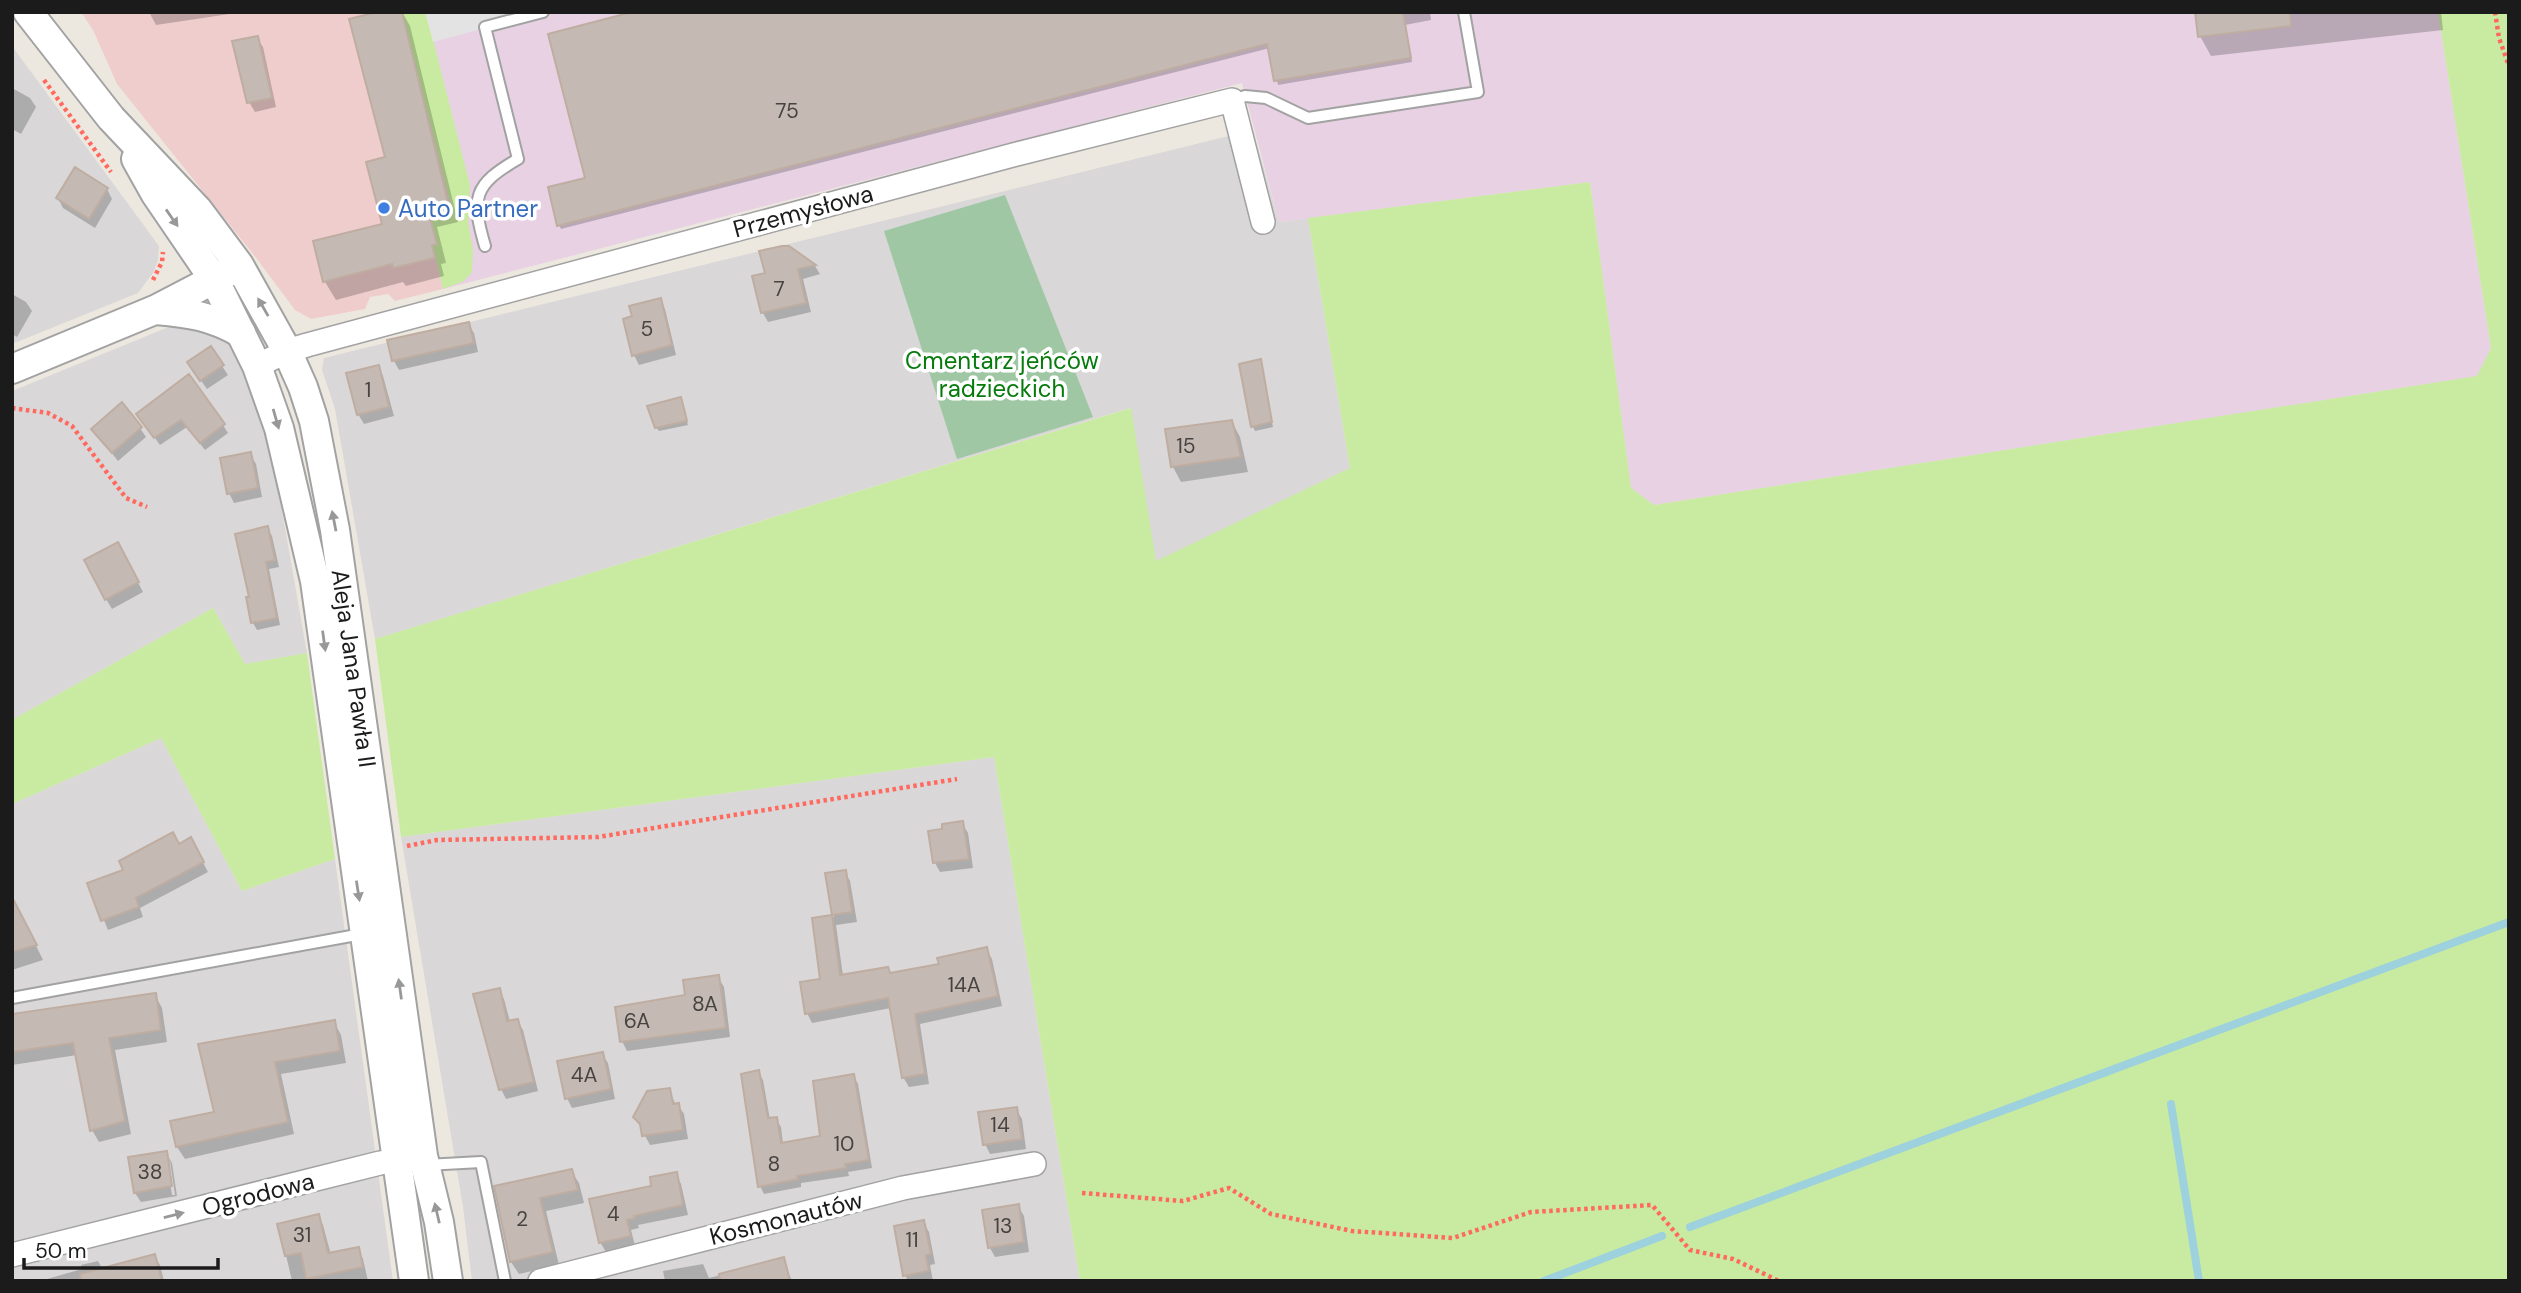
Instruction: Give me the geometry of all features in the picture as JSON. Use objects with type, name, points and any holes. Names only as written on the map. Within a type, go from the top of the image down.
[{"type":"street","name":"Aleja Jana Pawła II","points":[[28,12],[111,118],[198,210],[239,265],[288,351],[314,421],[335,530],[381,851],[415,1160],[414,1281]]},
{"type":"street","points":[[1232,100],[1263,222]]},
{"type":"street","name":"Przemysłowa","points":[[257,366],[288,351],[1000,159],[1232,100]]},
{"type":"street","name":"Aleja Jana Pawła II","points":[[111,118],[155,193],[215,281],[257,366],[279,428],[316,582],[365,934],[415,1160],[439,1222],[448,1281]]},
{"type":"street","points":[[12,369],[151,298],[215,281],[239,265]]},
{"type":"street","points":[[151,298],[218,320],[241,333]]},
{"type":"street","points":[[353,856],[381,851]]},
{"type":"street","name":"Ogrodowa","points":[[12,1255],[415,1160]]},
{"type":"street","name":"Kosmonautów","points":[[540,1281],[891,1191],[1034,1164]]},
{"type":"lane","points":[[485,246],[476,217],[478,191],[498,170],[518,159],[485,27],[543,12]]},
{"type":"lane","points":[[1232,100],[1245,96],[1266,98],[1308,118],[1478,92],[1464,12]]},
{"type":"lane","points":[[12,998],[365,934]]},
{"type":"lane","points":[[415,1160],[481,1162],[505,1281]]},
{"type":"path","points":[[2495,12],[2499,38],[2509,66]]},
{"type":"path","points":[[36,69],[113,175]]},
{"type":"path","points":[[151,298],[162,262],[161,245]]},
{"type":"path","points":[[12,408],[48,413],[72,426],[126,498],[147,507]]},
{"type":"path","points":[[381,851],[437,840],[598,837],[957,779]]},
{"type":"path","points":[[1082,1193],[1183,1201],[1229,1188],[1271,1214],[1352,1231],[1453,1238],[1531,1212],[1652,1205],[1690,1250],[1733,1259],[1779,1281]]},
{"type":"shaded area","points":[[81,12],[402,12],[450,202],[429,209],[437,245],[433,246],[443,289],[395,301],[388,294],[370,297],[365,309],[311,319],[295,310],[117,84],[93,30]]},
{"type":"shaded area","points":[[402,12],[2438,12],[2491,348],[2478,376],[1654,505],[1631,489],[1590,182],[1279,222],[1242,83],[443,289],[433,246],[437,244],[429,209],[450,202]]},
{"type":"shaded area","points":[[425,12],[542,12],[542,13],[433,42]]},
{"type":"shaded area","points":[[12,46],[159,246],[153,273],[138,293],[12,344]]},
{"type":"shaded area","points":[[1253,130],[1279,222],[1308,218],[1350,468],[1156,562],[1130,408],[375,639],[335,409],[322,370],[324,358]]},
{"type":"shaded area","points":[[181,322],[230,342],[267,426],[307,653],[245,664],[213,608],[12,720],[12,391]]},
{"type":"shaded area","points":[[161,738],[242,891],[335,859],[393,1281],[12,1281],[12,804]]},
{"type":"shaded area","points":[[994,757],[1080,1281],[472,1281],[463,1207],[401,837]]},
{"type":"green space","points":[[402,12],[426,12],[470,185],[468,222],[473,249],[472,272],[464,281],[443,289],[433,246],[437,244],[429,209],[450,202]]},
{"type":"green space","points":[[2438,12],[2509,12],[2509,1281],[1080,1281],[994,757],[401,837],[375,639],[1131,408],[1156,561],[1350,468],[1308,218],[1590,182],[1631,488],[1654,505],[2477,376],[2491,348]]},
{"type":"green space","name":"Cmentarz jeńców radzieckich","points":[[1005,195],[1093,417],[957,459],[884,231]]},
{"type":"green space","points":[[213,608],[245,664],[307,653],[335,859],[242,891],[161,738],[12,804],[12,720]]},
{"type":"building","points":[[377,12],[402,12],[448,203],[427,208],[437,244],[432,245],[435,258],[393,268],[392,264],[323,282],[313,241],[382,224],[366,162],[385,157],[349,19]]},
{"type":"building","points":[[632,12],[1403,12],[1411,58],[1274,81],[1267,44],[557,226],[548,187],[585,178],[548,34]]},
{"type":"building","points":[[2195,12],[2290,12],[2291,26],[2198,37]]},
{"type":"building","points":[[258,36],[272,98],[247,103],[232,41]]},
{"type":"building","points":[[75,167],[108,188],[89,219],[56,198]]},
{"type":"building","points":[[789,246],[816,265],[798,269],[806,303],[761,313],[752,276],[765,273],[759,251]]},
{"type":"building","points":[[661,298],[672,345],[632,356],[623,319],[632,316],[629,306]]},
{"type":"building","points":[[469,322],[474,343],[392,361],[387,340]]},
{"type":"building","points":[[211,346],[224,365],[200,381],[187,362]]},
{"type":"building","points":[[1261,359],[1272,422],[1251,427],[1239,364]]},
{"type":"building","points":[[379,365],[389,407],[357,415],[346,373]]},
{"type":"building","points":[[189,374],[225,424],[200,443],[181,420],[154,438],[136,414]]},
{"type":"building","points":[[681,397],[687,421],[655,428],[647,406]]},
{"type":"building","points":[[122,402],[142,427],[112,453],[91,429]]},
{"type":"building","points":[[1232,420],[1241,457],[1171,467],[1165,429]]},
{"type":"building","points":[[251,452],[258,488],[227,494],[220,458]]},
{"type":"building","points":[[268,526],[275,560],[266,562],[277,618],[251,623],[246,597],[249,597],[235,534]]},
{"type":"building","points":[[118,542],[139,582],[105,600],[84,560]]},
{"type":"building","points":[[963,821],[969,859],[933,863],[928,831],[942,829],[942,824]]},
{"type":"building","points":[[173,832],[179,844],[191,837],[204,862],[136,898],[139,907],[101,921],[87,883],[123,870],[119,861]]},
{"type":"building","points":[[846,870],[852,912],[832,915],[825,873]]},
{"type":"building","points":[[12,897],[37,945],[12,952]]},
{"type":"building","points":[[832,915],[840,975],[888,967],[890,973],[939,964],[937,958],[987,947],[998,996],[915,1014],[925,1074],[902,1078],[888,998],[805,1014],[800,982],[820,979],[812,918]]},
{"type":"building","points":[[719,975],[726,1028],[620,1042],[615,1007],[685,995],[683,980]]},
{"type":"building","points":[[500,988],[507,1021],[518,1019],[534,1082],[499,1090],[473,994]]},
{"type":"building","points":[[156,993],[161,1030],[109,1038],[125,1121],[90,1131],[73,1043],[12,1052],[12,1014]]},
{"type":"building","points":[[335,1020],[340,1051],[275,1062],[288,1122],[176,1147],[170,1121],[214,1112],[198,1044]]},
{"type":"building","points":[[603,1052],[611,1089],[565,1099],[557,1061]]},
{"type":"building","points":[[759,1070],[768,1118],[777,1117],[781,1143],[820,1136],[813,1081],[854,1074],[869,1160],[845,1164],[846,1168],[797,1176],[798,1179],[758,1187],[741,1074]]},
{"type":"building","points":[[670,1088],[673,1104],[679,1103],[683,1130],[642,1136],[640,1124],[633,1117],[647,1091]]},
{"type":"building","points":[[1017,1107],[1022,1139],[983,1145],[978,1112]]},
{"type":"building","points":[[167,1151],[172,1186],[134,1193],[128,1157]]},
{"type":"building","points":[[572,1169],[578,1190],[540,1198],[553,1252],[510,1262],[494,1186]]},
{"type":"building","points":[[677,1172],[683,1205],[634,1216],[635,1218],[627,1220],[631,1236],[599,1243],[589,1199],[651,1186],[650,1177]]},
{"type":"building","points":[[1019,1204],[1024,1242],[988,1248],[982,1210]]},
{"type":"building","points":[[319,1214],[328,1253],[359,1247],[363,1267],[306,1279],[301,1253],[285,1256],[277,1224]]},
{"type":"building","points":[[924,1220],[931,1254],[926,1255],[929,1271],[903,1276],[894,1226]]},
{"type":"building","points":[[155,1254],[162,1281],[81,1281],[80,1274]]},
{"type":"building","points":[[784,1257],[790,1281],[720,1281],[719,1274]]},
{"type":"waterway","points":[[1690,1227],[2509,922]]},
{"type":"waterway","points":[[2171,1104],[2199,1281]]},
{"type":"waterway","points":[[1544,1281],[1662,1236]]},
{"type":"place","name":"Auto Partner","points":[[384,208]]}]
